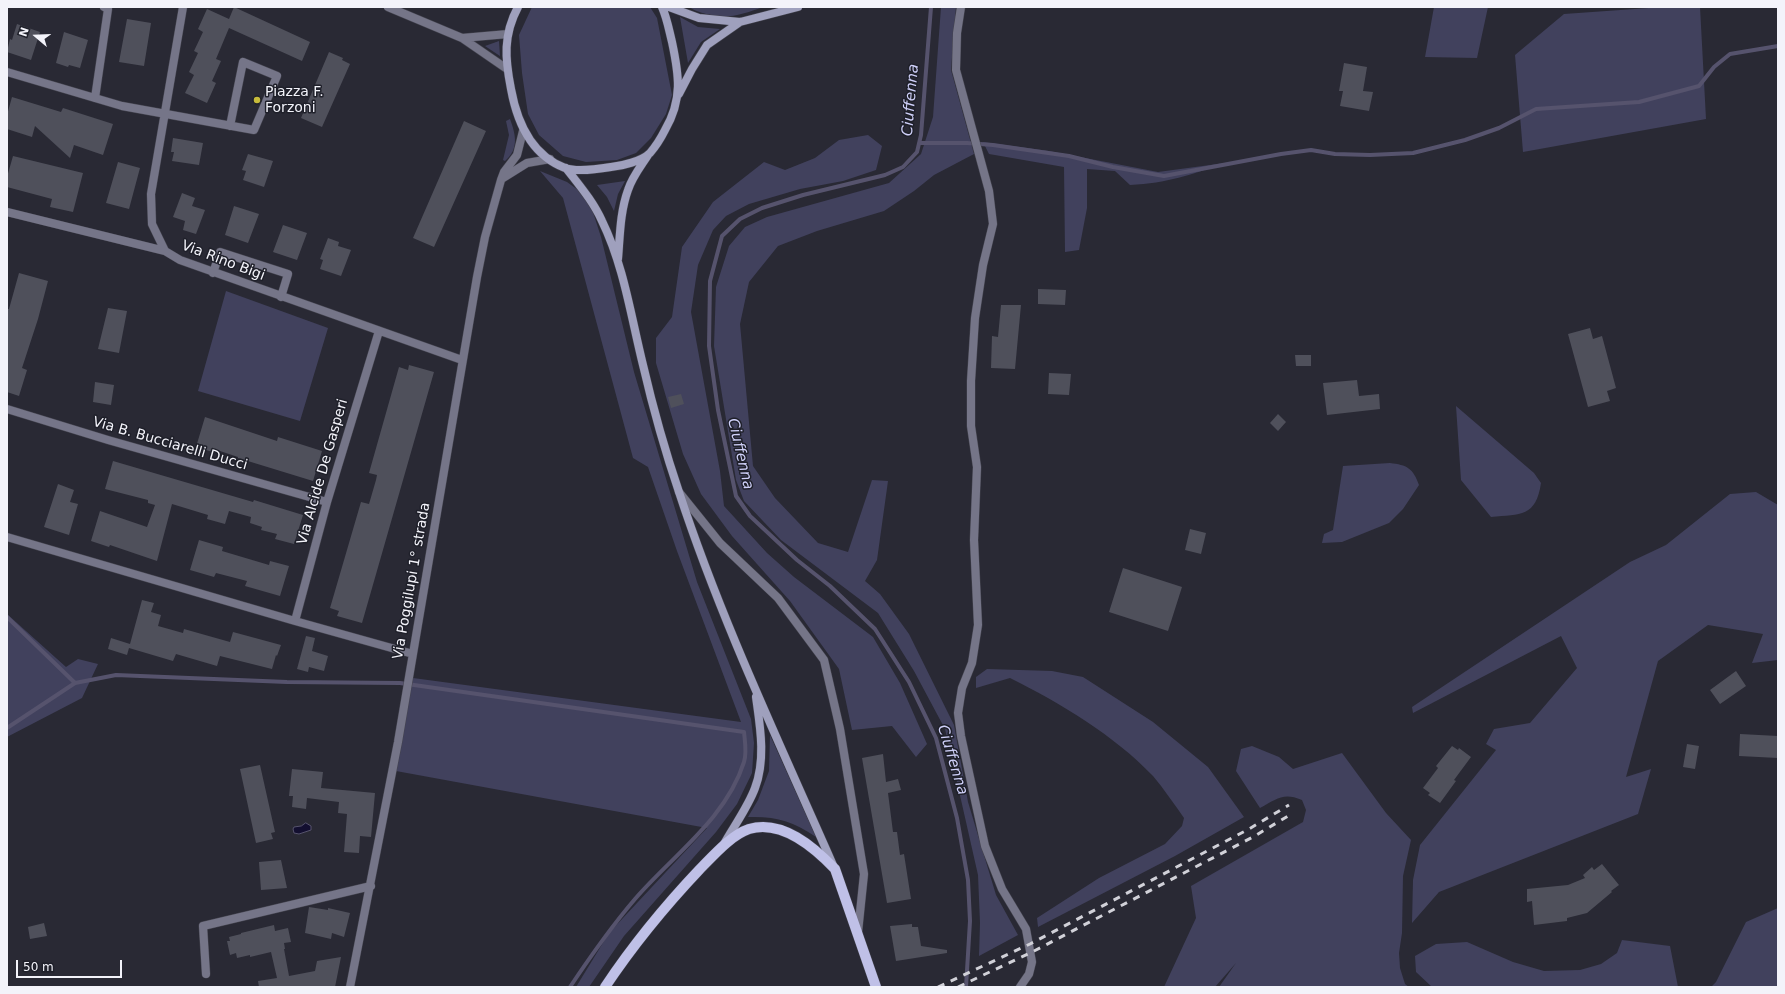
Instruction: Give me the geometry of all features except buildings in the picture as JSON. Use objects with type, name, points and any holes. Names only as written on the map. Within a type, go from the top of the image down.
[{"type":"main road","points":[[518,7],[511,21],[506,48],[507,69],[514,106],[523,131],[537,150],[566,168],[594,206],[603,221],[618,259],[644,367],[678,490],[709,579],[755,688],[835,869],[876,987]]},
{"type":"main road","points":[[662,7],[676,61],[678,96]]},
{"type":"main road","points":[[669,7],[699,18],[740,22],[798,7]]},
{"type":"main road","points":[[618,259],[622,221],[628,190],[638,170],[672,119],[678,96],[707,45],[740,22]]},
{"type":"main road","points":[[566,168],[587,169],[614,167],[649,154]]},
{"type":"main road","points":[[604,987],[625,956],[653,921],[722,846],[755,787],[760,764],[762,740],[755,688]]},
{"type":"main road","points":[[722,846],[749,830],[765,828],[781,830],[796,836],[816,851],[835,869]]},
{"type":"street","points":[[94,98],[108,8],[104,7]]},
{"type":"street","name":"Via Rino Bigi","points":[[183,7],[151,194],[152,224],[165,251],[180,260],[213,273],[462,360]]},
{"type":"street","points":[[388,7],[462,38],[507,69]]},
{"type":"street","points":[[961,7],[957,33],[956,70],[989,191],[993,224],[983,265],[975,318],[970,381],[970,426],[977,467],[974,540],[978,625],[972,663],[962,688],[958,713],[961,736],[985,846],[1002,889],[1026,929],[1032,962],[1029,974],[1020,987]]},
{"type":"street","points":[[462,38],[508,34]]},
{"type":"street","points":[[7,72],[122,106],[165,115],[230,126],[254,130],[277,76],[243,62],[230,126]]},
{"type":"street","name":"Via Poggilupi 1° strada","points":[[350,987],[398,742],[462,360],[485,237],[501,180],[504,172],[517,155],[523,131]]},
{"type":"street","points":[[501,180],[527,164],[550,159]]},
{"type":"street","points":[[7,212],[165,251]]},
{"type":"street","points":[[213,273],[220,252],[288,274],[281,297]]},
{"type":"street","name":"Via Alcide De Gasperi","points":[[295,622],[327,502],[379,331]]},
{"type":"street","name":"Via B. Bucciarelli Ducci","points":[[7,409],[108,440],[327,502]]},
{"type":"street","points":[[678,490],[720,543],[778,598],[824,660],[840,729],[864,874],[858,935]]},
{"type":"street","points":[[7,537],[295,622],[413,654]]},
{"type":"street","points":[[206,974],[203,926],[370,886]]},
{"type":"shaded area","points":[[532,7],[650,7],[657,18],[672,95],[666,114],[651,138],[636,153],[617,160],[586,162],[563,156],[539,135],[528,114],[522,73],[519,35]]},
{"type":"shaded area","points":[[689,7],[764,7],[735,15],[714,16]]},
{"type":"shaded area","points":[[941,7],[956,7],[951,70],[974,154],[934,175],[914,191],[884,211],[817,231],[778,246],[749,282],[740,324],[753,466],[775,498],[818,543],[848,552],[872,480],[888,481],[877,560],[865,581],[880,594],[909,634],[954,725],[968,802],[996,895],[1018,935],[979,956],[980,923],[978,875],[945,729],[914,671],[878,613],[781,540],[744,501],[736,480],[714,346],[716,287],[729,246],[745,227],[767,217],[889,183],[921,154],[933,117]]},
{"type":"shaded area","points":[[1434,7],[1488,7],[1477,58],[1425,57]]},
{"type":"shaded area","points":[[1663,7],[1700,7],[1706,119],[1523,152],[1515,55],[1564,14]]},
{"type":"shaded area","points":[[680,17],[698,27],[720,29],[701,42],[688,63]]},
{"type":"shaded area","points":[[499,41],[500,56],[485,46]]},
{"type":"shaded area","points":[[510,119],[514,131],[515,142],[513,152],[505,161],[503,160],[509,135],[506,121]]},
{"type":"shaded area","points":[[868,135],[882,146],[876,170],[843,181],[800,189],[749,204],[726,216],[713,230],[698,265],[691,312],[720,471],[724,506],[767,553],[794,577],[873,637],[900,683],[927,744],[916,757],[892,726],[852,730],[839,669],[790,601],[732,536],[701,494],[683,454],[656,363],[656,338],[672,317],[682,247],[713,202],[764,162],[785,170],[815,158],[839,140]]},
{"type":"shaded area","points":[[983,142],[1049,151],[1158,172],[1225,163],[1190,175],[1144,184],[1130,185],[1115,171],[1087,169],[1087,208],[1079,250],[1065,252],[1064,167],[989,154]]},
{"type":"shaded area","points":[[540,171],[567,182],[581,192],[591,206],[601,237],[634,372],[697,582],[751,719],[754,743],[752,773],[737,804],[716,832],[624,936],[589,987],[576,987],[609,933],[707,828],[396,771],[413,678],[741,722],[677,551],[648,467],[633,458],[563,198]]},
{"type":"shaded area","points":[[625,181],[618,194],[614,211],[607,197],[597,185]]},
{"type":"shaded area","points":[[226,291],[328,328],[300,421],[198,391]]},
{"type":"shaded area","points":[[1456,406],[1534,473],[1541,483],[1539,494],[1531,508],[1519,514],[1491,517],[1461,480]]},
{"type":"shaded area","points":[[1390,463],[1409,468],[1419,485],[1403,509],[1389,523],[1342,542],[1322,543],[1324,534],[1333,530],[1343,466]]},
{"type":"shaded area","points":[[1756,492],[1778,505],[1778,660],[1752,663],[1763,634],[1708,625],[1658,661],[1626,777],[1651,769],[1638,814],[1439,892],[1412,923],[1413,880],[1420,845],[1496,750],[1486,744],[1494,729],[1530,723],[1577,668],[1561,636],[1413,713],[1412,707],[1630,562],[1666,545],[1730,494]]},
{"type":"shaded area","points":[[7,614],[66,667],[78,659],[98,664],[82,698],[7,737]]},
{"type":"shaded area","points":[[987,669],[1052,671],[1083,677],[1153,722],[1208,767],[1244,817],[1175,856],[1038,927],[1037,918],[1099,878],[1165,844],[1182,826],[1184,818],[1153,776],[1138,761],[1104,734],[1067,709],[1010,678],[976,688],[976,677]]},
{"type":"shaded area","points":[[770,735],[816,837],[791,823],[767,817],[748,817],[758,800],[769,771]]},
{"type":"shaded area","points":[[1252,746],[1279,757],[1293,769],[1342,753],[1386,813],[1411,840],[1403,876],[1402,933],[1399,953],[1400,968],[1405,984],[1409,987],[1219,987],[1236,963],[1215,987],[1164,987],[1196,918],[1191,886],[1303,822],[1306,810],[1302,800],[1285,797],[1276,799],[1260,808],[1236,771],[1241,749]]},
{"type":"shaded area","points":[[306,823],[311,826],[311,830],[299,834],[294,833],[294,827],[301,826]]},
{"type":"shaded area","points":[[1778,908],[1778,987],[1711,987],[1716,982],[1746,922]]},
{"type":"shaded area","points":[[1622,940],[1670,946],[1678,987],[1432,987],[1416,972],[1415,956],[1436,944],[1467,942],[1513,962],[1544,971],[1580,970],[1601,964],[1617,953]]},
{"type":"waterway","name":"Ciuffenna","points":[[931,7],[921,135],[917,152],[903,167],[885,175],[803,195],[762,208],[740,219],[722,236],[710,281],[709,346],[718,410],[736,496],[750,516],[797,560],[830,586],[875,629],[909,682],[936,738],[957,818],[968,880],[970,921],[966,987]]},
{"type":"waterway","points":[[919,143],[967,143],[993,145],[1069,156],[1113,167],[1164,176],[1281,154],[1311,150],[1335,154],[1370,155],[1413,153],[1465,140],[1499,128],[1536,109],[1639,102],[1699,86],[1714,67],[1730,54],[1778,46]]},
{"type":"waterway","points":[[7,617],[75,683]]},
{"type":"waterway","points":[[7,728],[75,683],[116,675],[287,682],[400,683],[744,732],[746,751],[745,759],[736,782],[725,801],[697,836],[635,899],[601,942],[570,987]]},
{"type":"railway","points":[[938,987],[1030,944],[1249,829],[1289,805]]},
{"type":"railway","points":[[958,987],[1034,951],[1253,837],[1293,813]]},
{"type":"place","name":"Piazza F. Forzoni","points":[[257,100]]}]
